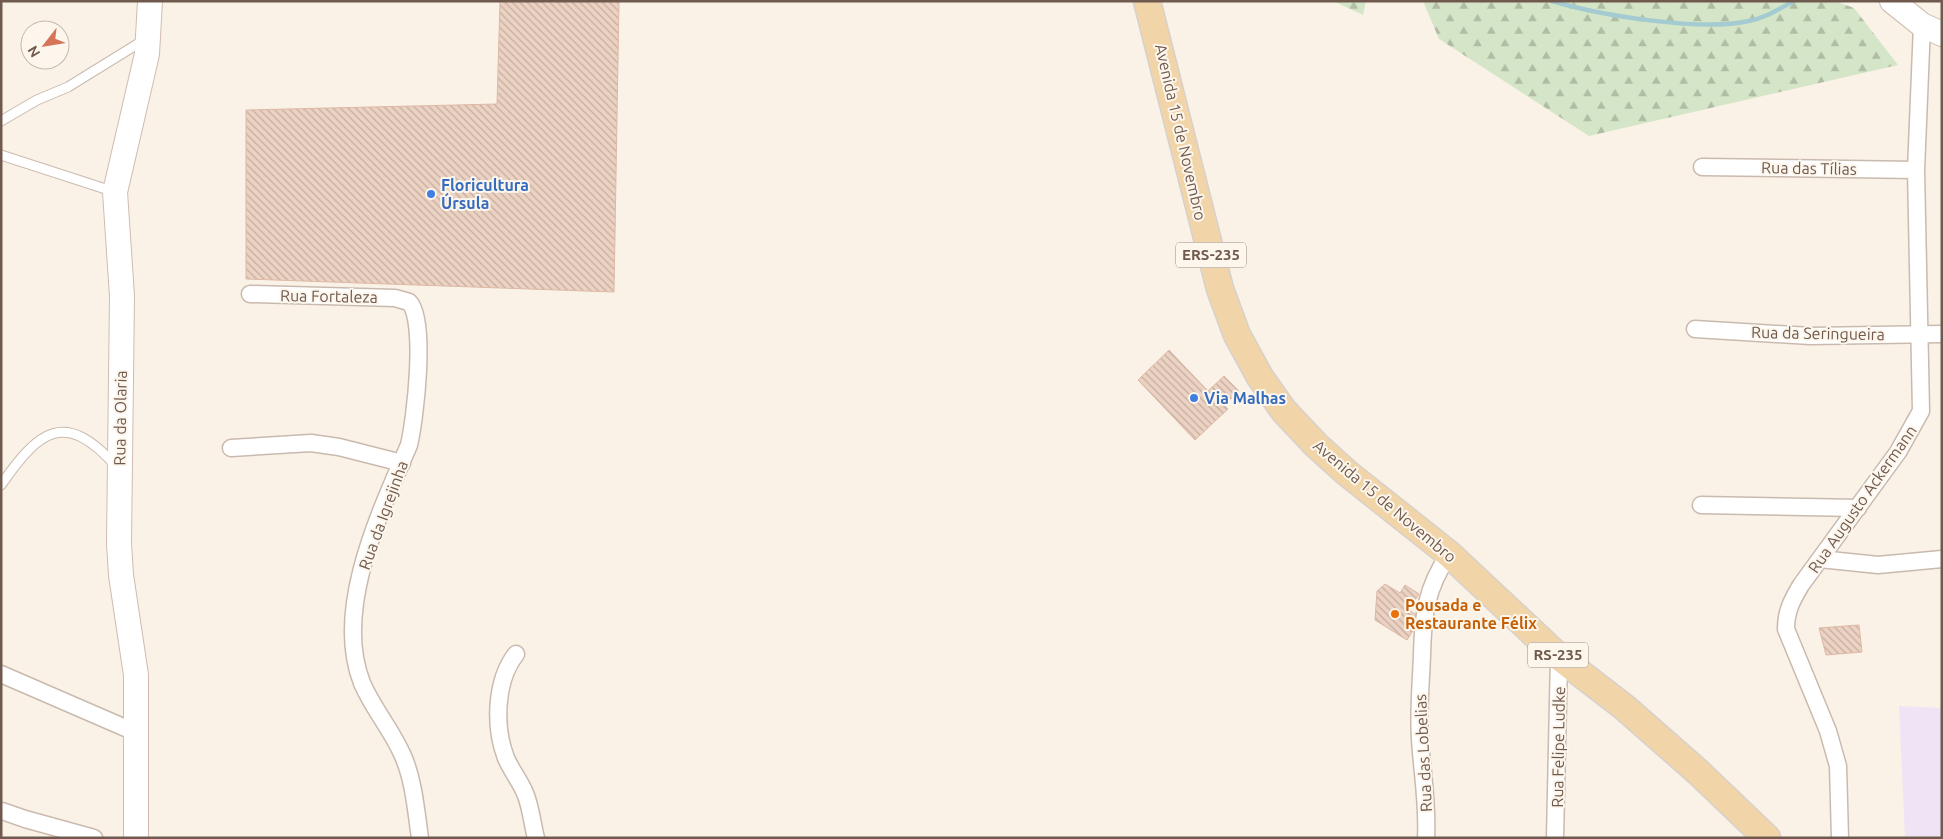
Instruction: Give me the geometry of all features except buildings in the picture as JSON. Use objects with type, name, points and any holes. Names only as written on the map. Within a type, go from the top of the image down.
[{"type":"main road","name":"Avenida 15 de Novembro","points":[[1148,1],[1173,94],[1190,178],[1220,289],[1238,334],[1260,377],[1284,411],[1347,473],[1449,554],[1559,657],[1624,707],[1690,765],[1767,838]]},
{"type":"street","name":"Rua da Olaria","points":[[136,838],[136,674],[120,568],[119,469],[122,296],[115,192],[149,37],[150,1]]},
{"type":"street","points":[[1892,1],[1932,30]]},
{"type":"street","name":"Rua Augusto Ackermann","points":[[1840,838],[1838,766],[1828,731],[1786,629],[1788,606],[1898,452],[1921,411],[1916,170],[1932,30]]},
{"type":"street","name":"Rua das Tílias","points":[[1702,167],[1916,170]]},
{"type":"street","name":"Rua Fortaleza","points":[[250,294],[379,297],[408,302]]},
{"type":"street","name":"Rua da Igrejinha","points":[[408,302],[414,307],[416,316],[418,368],[412,432],[366,555],[354,609],[354,636],[355,657],[362,683],[407,765],[420,838]]},
{"type":"street","name":"Rua da Seringueira","points":[[1695,329],[1810,336],[1942,334]]},
{"type":"street","points":[[231,448],[311,443],[402,463]]},
{"type":"street","points":[[1701,505],[1858,508]]},
{"type":"street","name":"Rua das Lobelias","points":[[1426,838],[1426,791],[1421,753],[1419,705],[1421,636],[1427,598],[1432,581],[1449,554]]},
{"type":"street","points":[[1820,559],[1878,565],[1942,559]]},
{"type":"street","points":[[516,654],[504,674],[500,704],[500,733],[507,760],[528,803],[536,838]]},
{"type":"street","name":"Rua Felipe Ludke","points":[[1555,838],[1559,657]]},
{"type":"street","points":[[1,674],[137,733]]},
{"type":"street","points":[[2,810],[94,838]]},
{"type":"lane","points":[[1,121],[37,100],[68,87],[149,37]]},
{"type":"lane","points":[[1,155],[115,192]]},
{"type":"lane","points":[[1,485],[31,447],[59,431],[72,432],[88,440],[119,469]]},
{"type":"shaded area","points":[[1899,706],[1942,708],[1942,838],[1905,838]]},
{"type":"green space","points":[[1333,1],[1366,1],[1363,15]]},
{"type":"green space","points":[[1423,1],[1835,1],[1854,8],[1898,65],[1589,136],[1439,39]]},
{"type":"waterway","points":[[1552,1],[1596,12],[1622,16],[1678,23],[1705,24],[1729,24],[1755,20],[1794,1]]},
{"type":"place","name":"Floricultura Úrsula","points":[[431,194]]},
{"type":"place","name":"Via Malhas","points":[[1194,398]]},
{"type":"place","name":"Pousada e Restaurante Félix","points":[[1395,614]]}]
